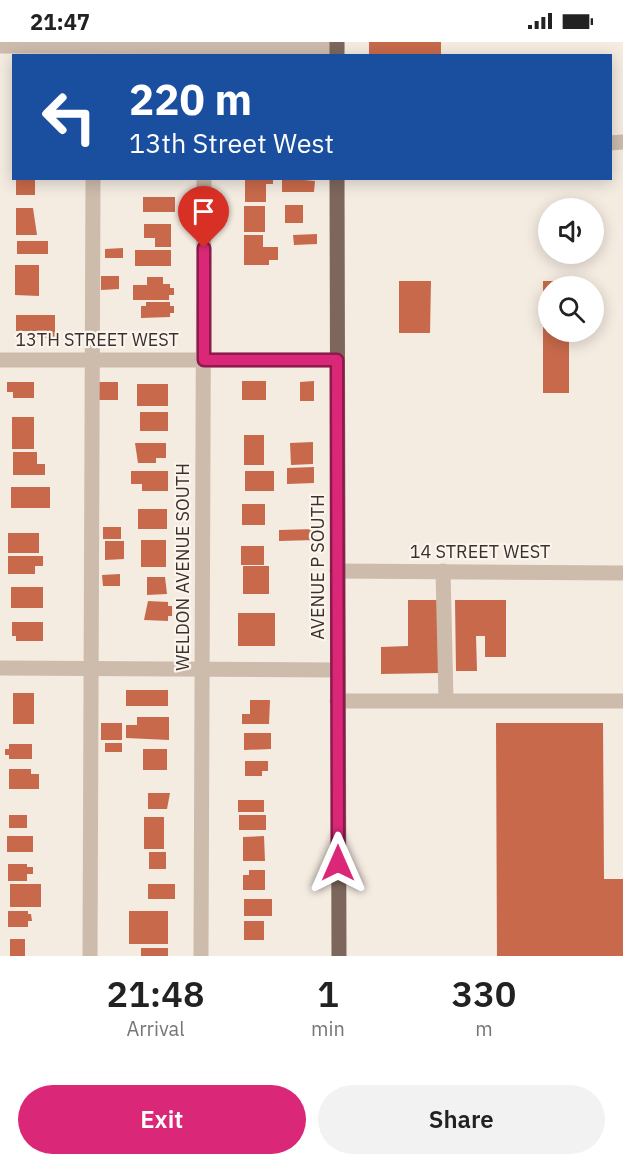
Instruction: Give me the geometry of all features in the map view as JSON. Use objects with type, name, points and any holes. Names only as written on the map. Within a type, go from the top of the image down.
[{"type":"main road","name":"AVENUE P SOUTH","points":[[337,180],[339,956]]},
{"type":"street","points":[[0,46],[337,48]]},
{"type":"street","points":[[90,956],[89,670],[93,180]]},
{"type":"street","name":"WELDON AVENUE SOUTH","points":[[201,956],[204,180]]},
{"type":"street","name":"13TH STREET WEST","points":[[0,360],[337,360]]},
{"type":"street","name":"14 STREET WEST","points":[[337,571],[623,573]]},
{"type":"street","points":[[443,571],[446,700]]},
{"type":"street","points":[[0,668],[337,670]]},
{"type":"street","points":[[337,701],[623,701]]},
{"type":"building","points":[[369,42],[441,42],[441,54],[369,54]]},
{"type":"building","points":[[16,180],[35,180],[35,195],[16,195]]},
{"type":"building","points":[[245,180],[273,180],[273,184],[266,184],[266,202],[245,202]]},
{"type":"building","points":[[282,180],[315,181],[314,192],[282,192]]},
{"type":"building","points":[[143,197],[175,197],[175,212],[143,212]]},
{"type":"building","points":[[285,205],[303,205],[303,223],[285,223]]},
{"type":"building","points":[[244,206],[265,206],[265,232],[244,232]]},
{"type":"building","points":[[16,208],[33,208],[37,235],[16,235]]},
{"type":"building","points":[[144,224],[171,224],[171,247],[155,247],[155,238],[144,238]]},
{"type":"building","points":[[317,234],[317,244],[294,245],[293,235]]},
{"type":"building","points":[[244,235],[263,235],[263,247],[278,247],[278,260],[269,260],[269,265],[244,265]]},
{"type":"building","points":[[17,241],[48,241],[48,254],[17,254]]},
{"type":"building","points":[[123,248],[123,258],[105,258],[105,249]]},
{"type":"building","points":[[135,250],[171,250],[171,266],[135,266]]},
{"type":"building","points":[[15,265],[39,265],[39,296],[15,295]]},
{"type":"building","points":[[101,276],[119,276],[119,289],[101,290]]},
{"type":"building","points":[[147,277],[163,277],[163,284],[170,284],[170,288],[174,288],[174,295],[169,295],[169,300],[133,300],[133,285],[147,285]]},
{"type":"building","points":[[399,281],[431,281],[430,333],[399,333]]},
{"type":"building","points":[[146,302],[170,302],[170,306],[174,306],[174,313],[170,313],[170,317],[141,318],[141,306],[146,306]]},
{"type":"building","points":[[16,315],[55,315],[55,338],[37,337],[37,331],[16,331]]},
{"type":"building","points":[[543,342],[569,342],[569,393],[543,393]]},
{"type":"building","points":[[242,381],[266,381],[266,400],[242,400]]},
{"type":"building","points":[[314,381],[314,401],[300,401],[300,382]]},
{"type":"building","points":[[7,382],[34,382],[34,398],[13,398],[13,392],[7,392]]},
{"type":"building","points":[[99,382],[118,382],[118,400],[99,400]]},
{"type":"building","points":[[137,384],[168,384],[168,406],[137,406]]},
{"type":"building","points":[[140,412],[168,412],[168,431],[140,431]]},
{"type":"building","points":[[12,417],[34,417],[34,449],[12,449]]},
{"type":"building","points":[[244,435],[264,435],[264,465],[244,465]]},
{"type":"building","points":[[313,442],[313,464],[291,465],[290,443]]},
{"type":"building","points":[[135,443],[166,443],[166,458],[156,458],[156,463],[138,463]]},
{"type":"building","points":[[13,452],[37,452],[37,464],[45,464],[45,475],[13,475]]},
{"type":"building","points":[[314,467],[314,483],[287,484],[287,468]]},
{"type":"building","points":[[131,471],[168,471],[168,491],[142,491],[142,484],[131,484]]},
{"type":"building","points":[[245,471],[274,471],[274,491],[245,491]]},
{"type":"building","points":[[11,487],[50,487],[50,508],[11,508]]},
{"type":"building","points":[[242,504],[265,504],[265,525],[242,525]]},
{"type":"building","points":[[138,509],[167,509],[167,529],[138,529]]},
{"type":"building","points":[[103,527],[121,527],[121,539],[103,539]]},
{"type":"building","points":[[315,529],[315,540],[279,541],[279,530]]},
{"type":"building","points":[[8,533],[39,533],[39,553],[8,553]]},
{"type":"building","points":[[141,540],[166,540],[166,567],[141,567]]},
{"type":"building","points":[[105,541],[124,541],[124,559],[105,560]]},
{"type":"building","points":[[241,546],[264,546],[264,565],[241,565]]},
{"type":"building","points":[[8,556],[43,556],[43,566],[35,566],[35,574],[8,574]]},
{"type":"building","points":[[243,566],[269,566],[269,594],[243,594]]},
{"type":"building","points":[[120,574],[120,586],[103,586],[102,575]]},
{"type":"building","points":[[147,577],[165,577],[167,594],[147,595]]},
{"type":"building","points":[[11,587],[43,587],[43,608],[11,608]]},
{"type":"building","points":[[408,600],[438,600],[439,673],[381,674],[381,647],[408,646]]},
{"type":"building","points":[[455,600],[506,600],[506,657],[485,657],[485,636],[476,636],[477,671],[456,671]]},
{"type":"building","points":[[148,601],[168,602],[168,606],[172,606],[172,616],[168,616],[168,621],[144,620]]},
{"type":"building","points":[[238,613],[275,613],[275,646],[238,646]]},
{"type":"building","points":[[12,622],[43,622],[43,641],[16,641],[16,636],[12,636]]},
{"type":"building","points":[[126,690],[168,690],[168,706],[126,706]]},
{"type":"building","points":[[13,693],[34,693],[34,724],[13,724]]},
{"type":"building","points":[[250,700],[270,700],[269,724],[242,724],[242,714],[250,714]]},
{"type":"building","points":[[137,717],[169,717],[169,740],[126,738],[126,725],[137,725]]},
{"type":"building","points":[[101,723],[122,723],[122,740],[101,740]]},
{"type":"building","points":[[496,723],[603,723],[604,879],[623,879],[623,956],[497,956]]},
{"type":"building","points":[[244,733],[271,733],[271,749],[244,750]]},
{"type":"building","points":[[105,743],[122,743],[122,752],[105,752]]},
{"type":"building","points":[[9,744],[32,744],[32,759],[9,759],[9,755],[5,755],[5,749],[9,749]]},
{"type":"building","points":[[143,749],[167,749],[167,770],[143,770]]},
{"type":"building","points":[[245,761],[268,761],[268,771],[262,771],[262,776],[245,776]]},
{"type":"building","points":[[9,769],[31,769],[31,774],[39,774],[39,789],[9,789]]},
{"type":"building","points":[[148,793],[170,793],[167,809],[148,809]]},
{"type":"building","points":[[238,800],[264,800],[264,812],[238,812]]},
{"type":"building","points":[[9,815],[27,815],[27,828],[9,828]]},
{"type":"building","points":[[239,815],[266,815],[266,830],[239,830]]},
{"type":"building","points":[[144,817],[164,817],[164,849],[144,849]]},
{"type":"building","points":[[7,836],[33,836],[33,852],[7,852]]},
{"type":"building","points":[[264,836],[265,861],[243,861],[243,837]]},
{"type":"building","points":[[149,852],[166,852],[166,869],[149,869]]},
{"type":"building","points":[[8,864],[27,864],[27,867],[33,867],[33,874],[27,874],[27,881],[8,881]]},
{"type":"building","points":[[249,870],[265,870],[265,890],[243,890],[243,875],[249,875]]},
{"type":"building","points":[[10,884],[41,884],[41,907],[10,907]]},
{"type":"building","points":[[148,884],[175,884],[175,899],[148,899]]},
{"type":"building","points":[[244,899],[272,899],[272,916],[244,916]]},
{"type":"building","points":[[8,911],[28,911],[32,921],[28,921],[28,927],[8,927]]},
{"type":"building","points":[[129,911],[168,911],[168,944],[129,944]]},
{"type":"building","points":[[244,921],[264,921],[264,940],[244,940]]},
{"type":"building","points":[[10,939],[25,939],[25,956],[10,956]]},
{"type":"building","points":[[141,948],[168,948],[168,956],[141,956]]},
{"type":"route","points":[[204,248],[204,360],[337,360],[338,863]]}]
